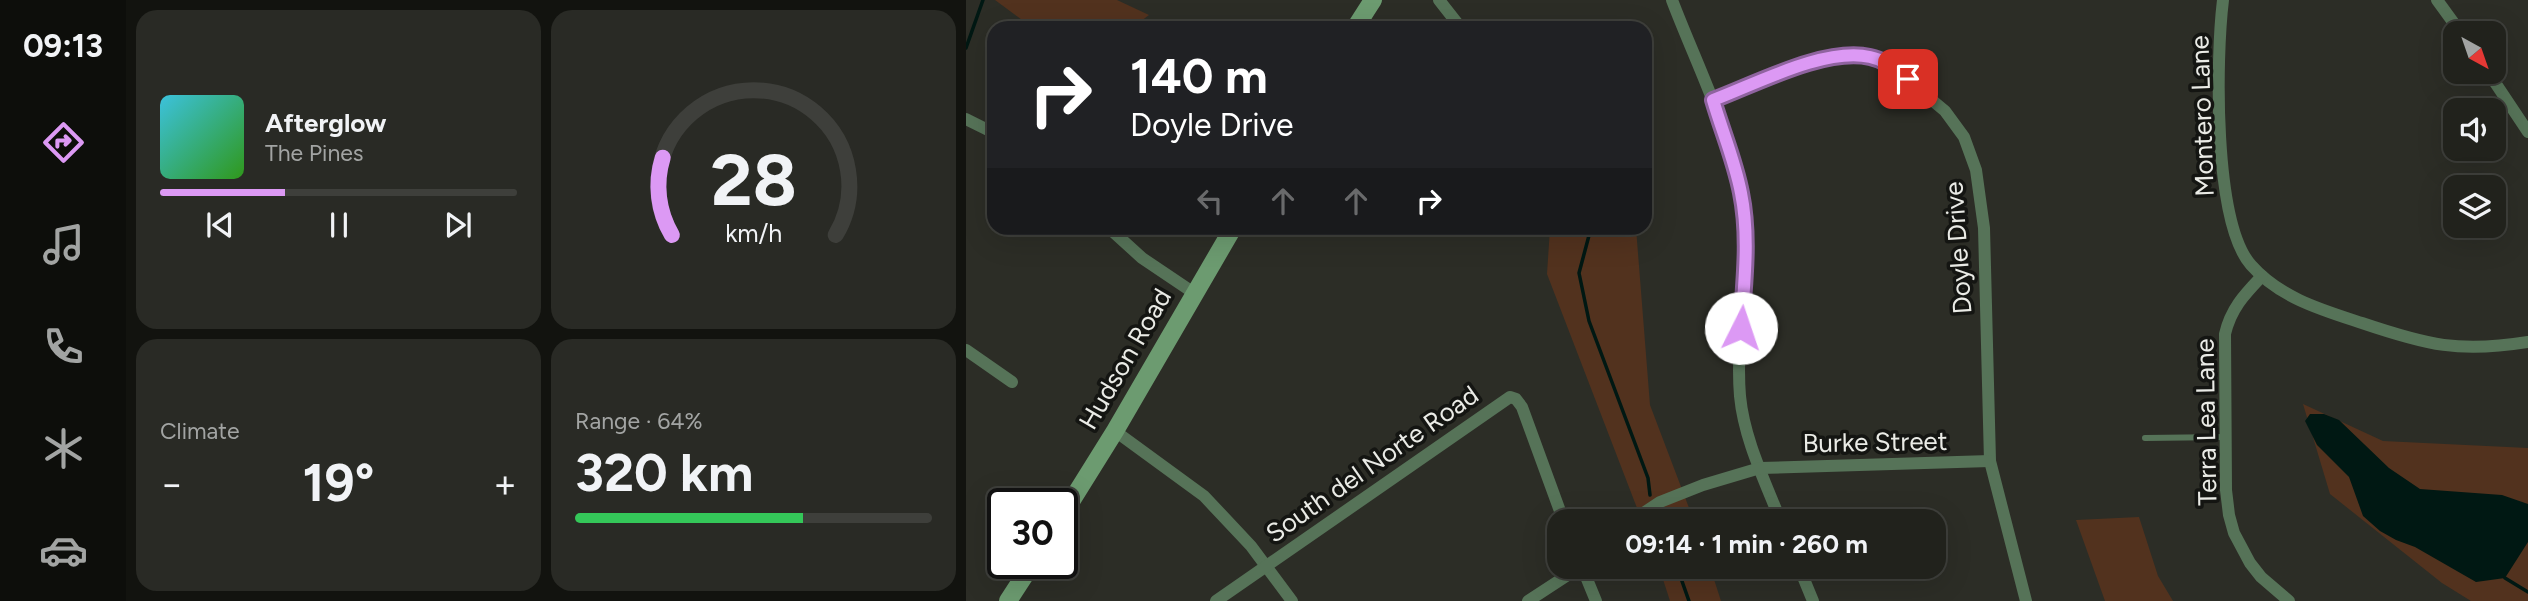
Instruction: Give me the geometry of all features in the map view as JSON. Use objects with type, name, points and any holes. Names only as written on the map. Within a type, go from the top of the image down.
[{"type":"street","points":[[1360,21],[1373,0]]},
{"type":"street","points":[[1439,0],[1456,21]]},
{"type":"street","points":[[1672,0],[1713,100],[1737,174],[1745,217],[1740,387],[1748,435],[1776,509]]},
{"type":"street","name":"Montero Lane","points":[[2223,0],[2220,90],[2225,193],[2231,222],[2250,264],[2287,294],[2311,306],[2419,341],[2469,348],[2528,342]]},
{"type":"street","points":[[2437,0],[2452,21]]},
{"type":"street","name":"Doyle Drive","points":[[1713,100],[1818,60],[1859,55],[1891,66],[1925,92],[1956,124],[1970,151],[1981,194],[1986,276],[1990,461],[2026,601]]},
{"type":"street","points":[[2496,84],[2528,132]]},
{"type":"street","points":[[966,119],[987,130]]},
{"type":"street","points":[[1117,235],[1142,258],[1194,293]]},
{"type":"street","name":"Hudson Road","points":[[1078,490],[1229,235]]},
{"type":"street","name":"Terra Lea Lane","points":[[2262,276],[2238,301],[2227,327],[2227,504],[2234,533],[2249,563],[2288,601]]},
{"type":"street","points":[[966,351],[1012,382]]},
{"type":"street","name":"South del Norte Road","points":[[1216,601],[1510,397],[1516,399],[1522,407],[1559,509]]},
{"type":"street","points":[[1115,431],[1203,496],[1238,531],[1292,601]]},
{"type":"street","name":"Burke Street","points":[[1650,509],[1703,485],[1760,468],[1990,461]]},
{"type":"street","points":[[1008,601],[1022,579]]},
{"type":"street","points":[[1528,601],[1562,579]]},
{"type":"street","points":[[1586,579],[1596,601]]},
{"type":"street","points":[[1804,579],[1813,601]]},
{"type":"lane","points":[[2145,438],[2225,437]]},
{"type":"shaded area","points":[[995,0],[1117,0],[1149,15],[1141,21],[1024,21]]},
{"type":"shaded area","points":[[1550,235],[1637,235],[1650,405],[1689,509],[1637,509],[1547,274]]},
{"type":"shaded area","points":[[2303,404],[2383,441],[2528,448],[2528,601],[2471,601],[2442,583],[2330,494]]},
{"type":"shaded area","points":[[2139,517],[2158,576],[2173,601],[2105,601],[2076,520]]},
{"type":"shaded area","points":[[1663,579],[1714,579],[1721,601],[1670,601]]},
{"type":"water","points":[[2310,414],[2324,414],[2339,420],[2389,468],[2420,489],[2502,495],[2528,504],[2528,542],[2505,578],[2476,582],[2415,547],[2380,531],[2363,516],[2349,477],[2317,445],[2305,421]]},
{"type":"waterway","points":[[966,48],[983,0]]},
{"type":"waterway","points":[[1589,235],[1579,273],[1589,321],[1648,478],[1650,495]]},
{"type":"waterway","points":[[2505,578],[2528,592]]},
{"type":"waterway","points":[[1681,579],[1689,601]]},
{"type":"route","points":[[1741,328],[1745,217],[1737,174],[1713,100],[1802,65],[1845,55],[1877,59],[1908,79]]}]
